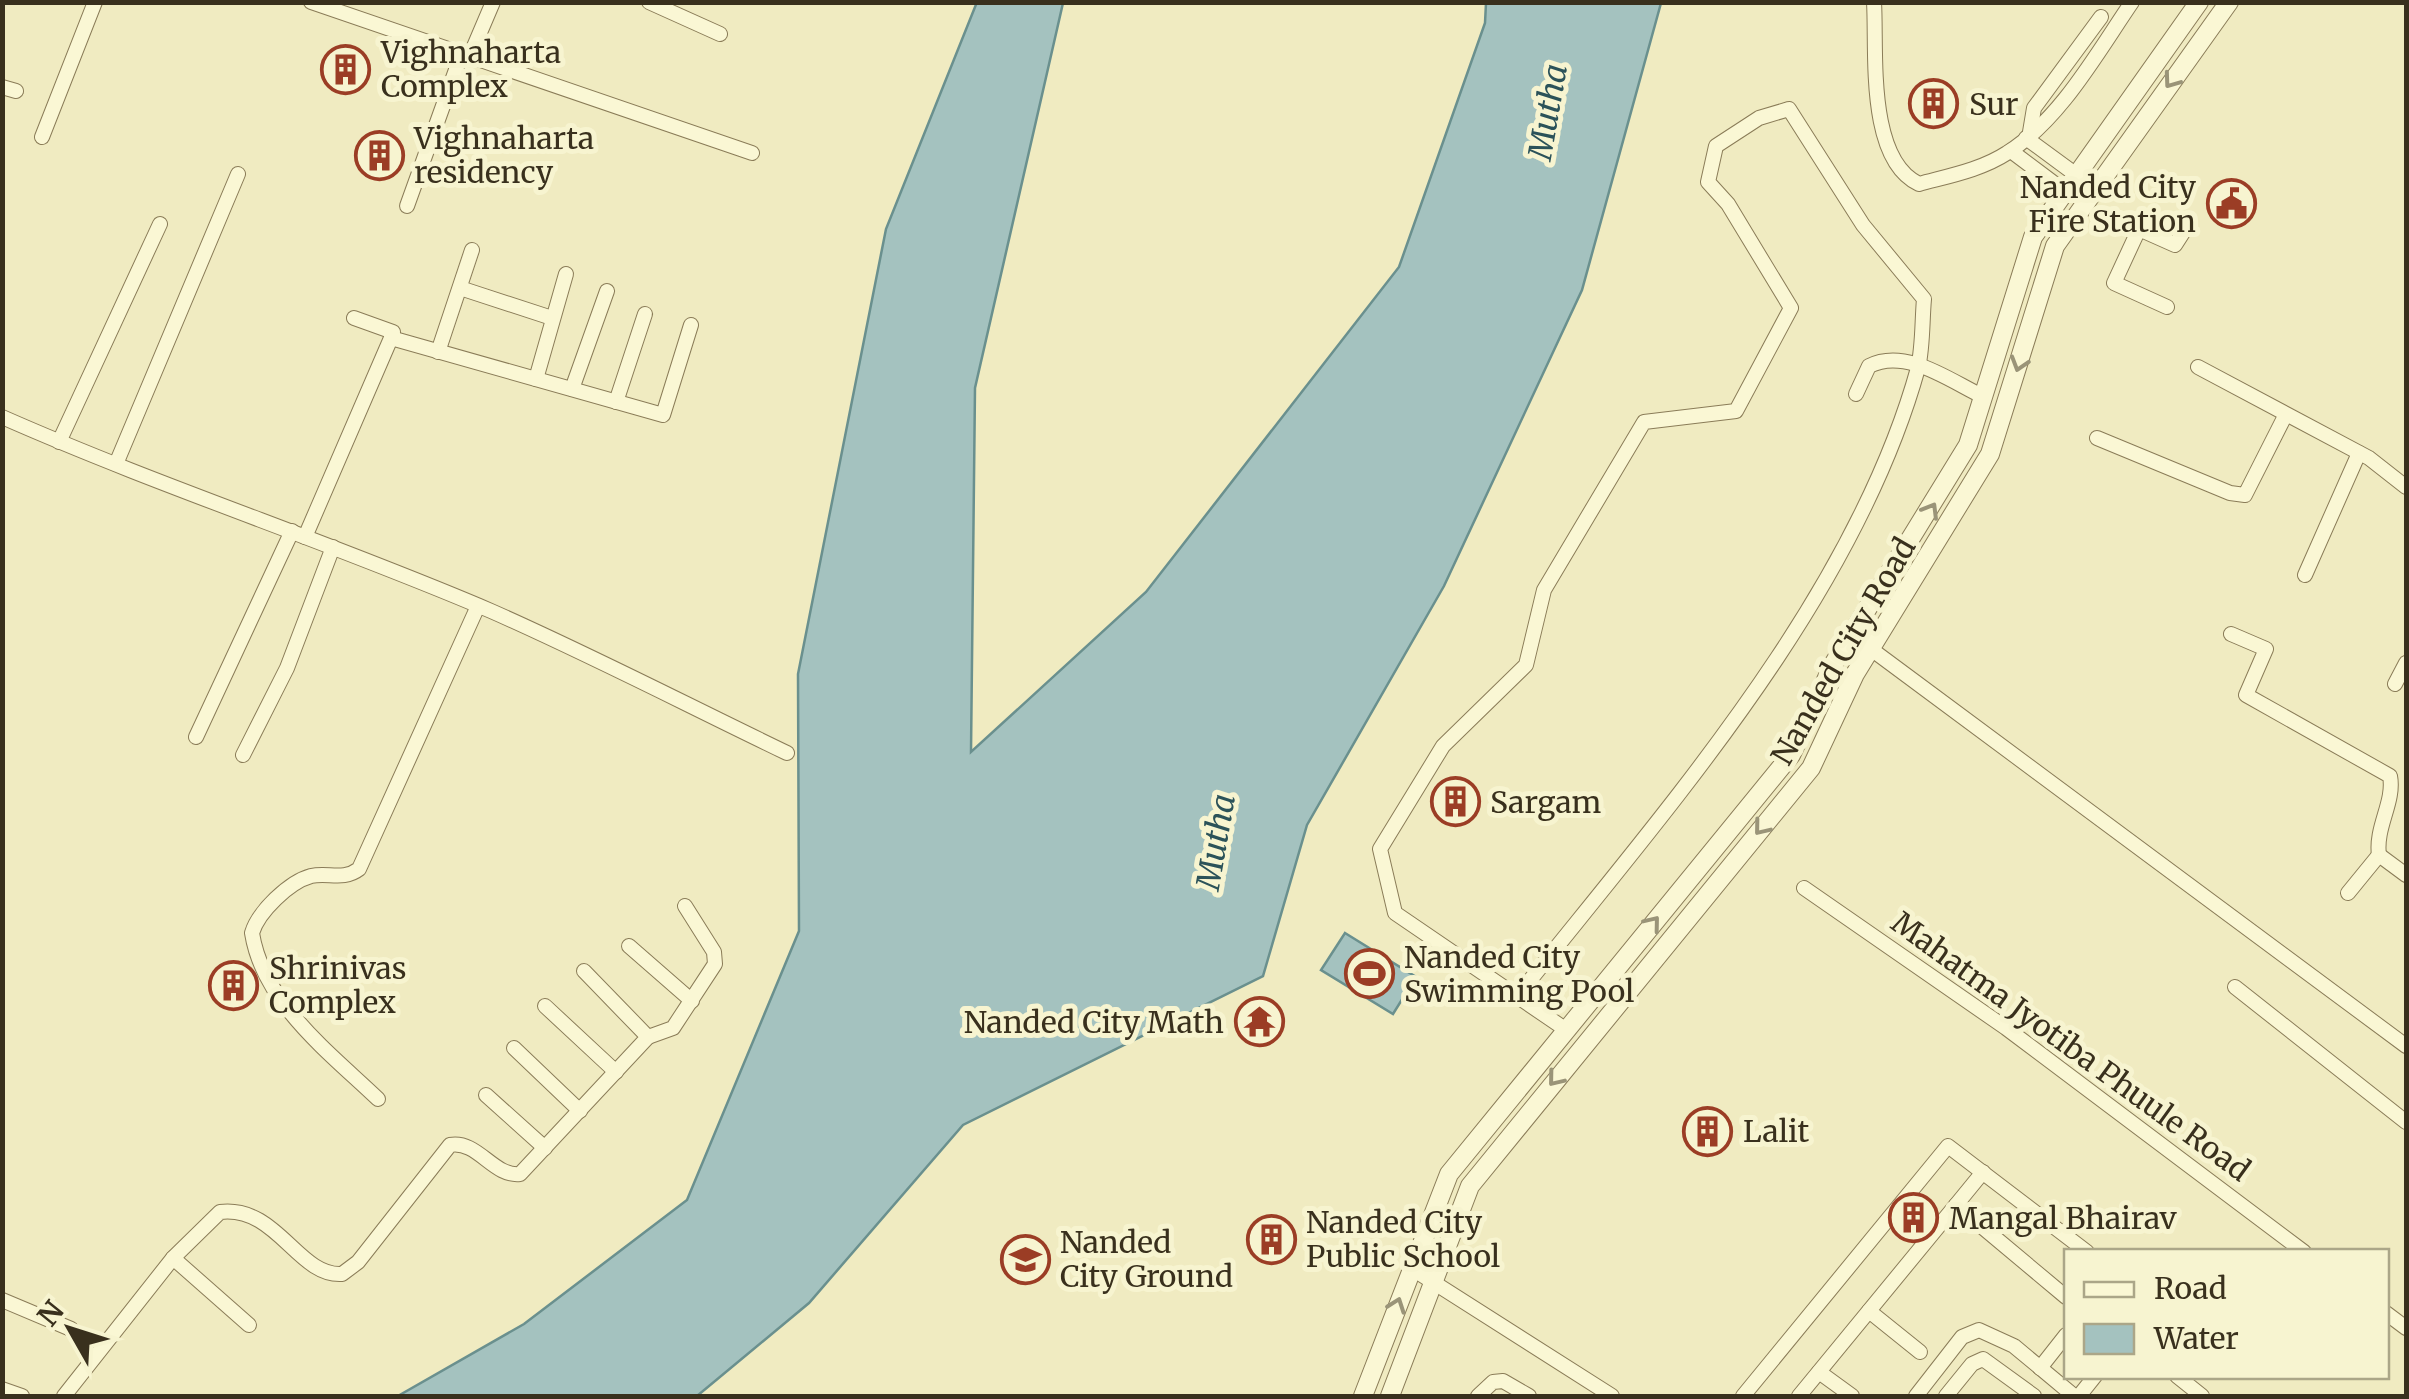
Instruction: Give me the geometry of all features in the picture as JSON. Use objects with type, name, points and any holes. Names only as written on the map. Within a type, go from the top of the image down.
[{"type":"street","points":[[42,137],[95,2]]},
{"type":"street","points":[[311,2],[328,4],[752,153]]},
{"type":"street","points":[[407,206],[466,54],[493,2]]},
{"type":"street","points":[[649,2],[720,34]]},
{"type":"street","points":[[1874,2],[1874,92],[1887,139],[1906,178],[1918,184],[2011,151],[2078,81],[2132,2]]},
{"type":"street","name":"Nanded City Road","points":[[1363,1396],[1449,1174],[1791,755],[1834,663],[1948,483],[1968,444],[2033,237],[2062,190],[2199,2]]},
{"type":"street","name":"Nanded City Road","points":[[1390,1396],[1470,1186],[1811,768],[1871,649],[1990,454],[2055,246],[2228,2]]},
{"type":"street","points":[[2028,135],[2034,108],[2101,17]]},
{"type":"street","points":[[1519,994],[1729,731],[1862,515],[1918,365],[1924,299],[1863,225],[1789,109],[1759,118],[1716,146],[1708,182],[1728,204],[1791,308],[1736,411],[1644,422],[1544,590],[1526,666],[1443,746],[1380,849],[1395,912],[1565,1029]]},
{"type":"street","points":[[2028,135],[2075,174]]},
{"type":"street","points":[[2011,151],[2062,190]]},
{"type":"street","points":[[116,464],[238,174]]},
{"type":"street","points":[[58,442],[160,224]]},
{"type":"street","points":[[2167,306],[2114,283],[2139,229],[2175,245],[2184,231]]},
{"type":"street","points":[[438,352],[472,250]]},
{"type":"street","points":[[536,379],[566,274]]},
{"type":"street","points":[[460,288],[552,318]]},
{"type":"street","points":[[572,389],[607,290]]},
{"type":"street","points":[[616,402],[645,314]]},
{"type":"street","points":[[196,737],[299,534],[391,338],[393,332],[354,318]]},
{"type":"street","points":[[391,338],[664,415],[691,324]]},
{"type":"street","points":[[1856,394],[1869,366],[1882,360],[1918,365],[1984,397]]},
{"type":"street","points":[[2198,367],[2359,453],[2406,487]]},
{"type":"street","points":[[2098,438],[2245,495],[2286,416]]},
{"type":"street","points":[[2,417],[168,488],[333,546],[478,606],[787,753]]},
{"type":"street","points":[[2305,575],[2359,453]]},
{"type":"street","points":[[243,755],[287,668],[333,546]]},
{"type":"street","points":[[378,1099],[308,1032],[278,995],[252,934],[260,916],[302,880],[346,876],[359,869],[478,606]]},
{"type":"street","points":[[2231,634],[2266,649],[2246,695],[2390,776],[2390,791],[2377,839],[2379,854],[2406,875]]},
{"type":"street","points":[[1871,649],[2406,1046]]},
{"type":"street","points":[[2395,684],[2406,663]]},
{"type":"street","points":[[1806,724],[1828,732]]},
{"type":"street","points":[[2348,893],[2379,854]]},
{"type":"street","name":"Mahatma Jyotiba Phuule Road","points":[[1804,888],[2006,1028],[2300,1249]]},
{"type":"street","points":[[64,1396],[174,1258],[220,1212],[244,1210],[324,1271],[342,1274],[358,1262],[450,1145],[465,1145],[515,1176],[648,1037],[668,1033],[692,1001],[716,959],[685,906]]},
{"type":"street","points":[[629,946],[692,1001]]},
{"type":"street","points":[[584,971],[640,1024],[648,1037]]},
{"type":"street","points":[[2235,988],[2406,1122]]},
{"type":"street","points":[[544,1006],[616,1072]]},
{"type":"street","points":[[514,1048],[580,1111]]},
{"type":"street","points":[[486,1095],[545,1148]]},
{"type":"street","points":[[1752,1394],[1948,1147],[2083,1249]]},
{"type":"street","points":[[1800,1396],[1983,1172]]},
{"type":"street","points":[[1956,1205],[2064,1295]]},
{"type":"street","points":[[174,1258],[248,1325]]},
{"type":"street","points":[[1411,1268],[1612,1396]]},
{"type":"street","points":[[2,1300],[71,1329]]},
{"type":"street","points":[[1869,1311],[1920,1352]]},
{"type":"street","points":[[1916,1396],[1970,1332],[1980,1330],[2014,1346],[2077,1396]]},
{"type":"street","points":[[2040,1368],[2064,1338]]},
{"type":"street","points":[[1946,1396],[1977,1360],[1993,1362],[2025,1394]]},
{"type":"street","points":[[1820,1372],[1852,1396]]},
{"type":"street","points":[[2181,1379],[2202,1396]]},
{"type":"street","points":[[1478,1396],[1493,1382],[1503,1381],[1528,1396]]},
{"type":"street","points":[[2,1389],[22,1396]]},
{"type":"water","name":"Mutha","points":[[977,2],[1063,3],[975,388],[971,752],[1146,592],[1399,267],[1485,23],[1486,3],[1661,3],[1582,290],[1444,586],[1307,825],[1263,976],[963,1125],[809,1303],[697,1396],[398,1396],[524,1324],[687,1200],[799,931],[798,674],[886,229]]},
{"type":"water","name":"Nanded City Swimming Pool","points":[[1345,933],[1416,977],[1393,1014],[1321,970]]},
{"type":"place","name":"Vighnaharta Complex","points":[[346,69]]},
{"type":"place","name":"Sur","points":[[1934,104]]},
{"type":"place","name":"Vighnaharta residency","points":[[379,155]]},
{"type":"place","name":"Nanded City Fire Station","points":[[2231,204]]},
{"type":"place","name":"Sargam","points":[[1455,802]]},
{"type":"place","name":"Nanded City Swimming Pool","points":[[1369,974]]},
{"type":"place","name":"Shrinivas Complex","points":[[234,985]]},
{"type":"place","name":"Nanded City Math","points":[[1259,1022]]},
{"type":"place","name":"Lalit","points":[[1708,1131]]},
{"type":"place","name":"Mangal Bhairav","points":[[1914,1218]]},
{"type":"place","name":"Nanded City Public School","points":[[1271,1239]]},
{"type":"place","name":"Nanded City Ground","points":[[1025,1259]]}]
